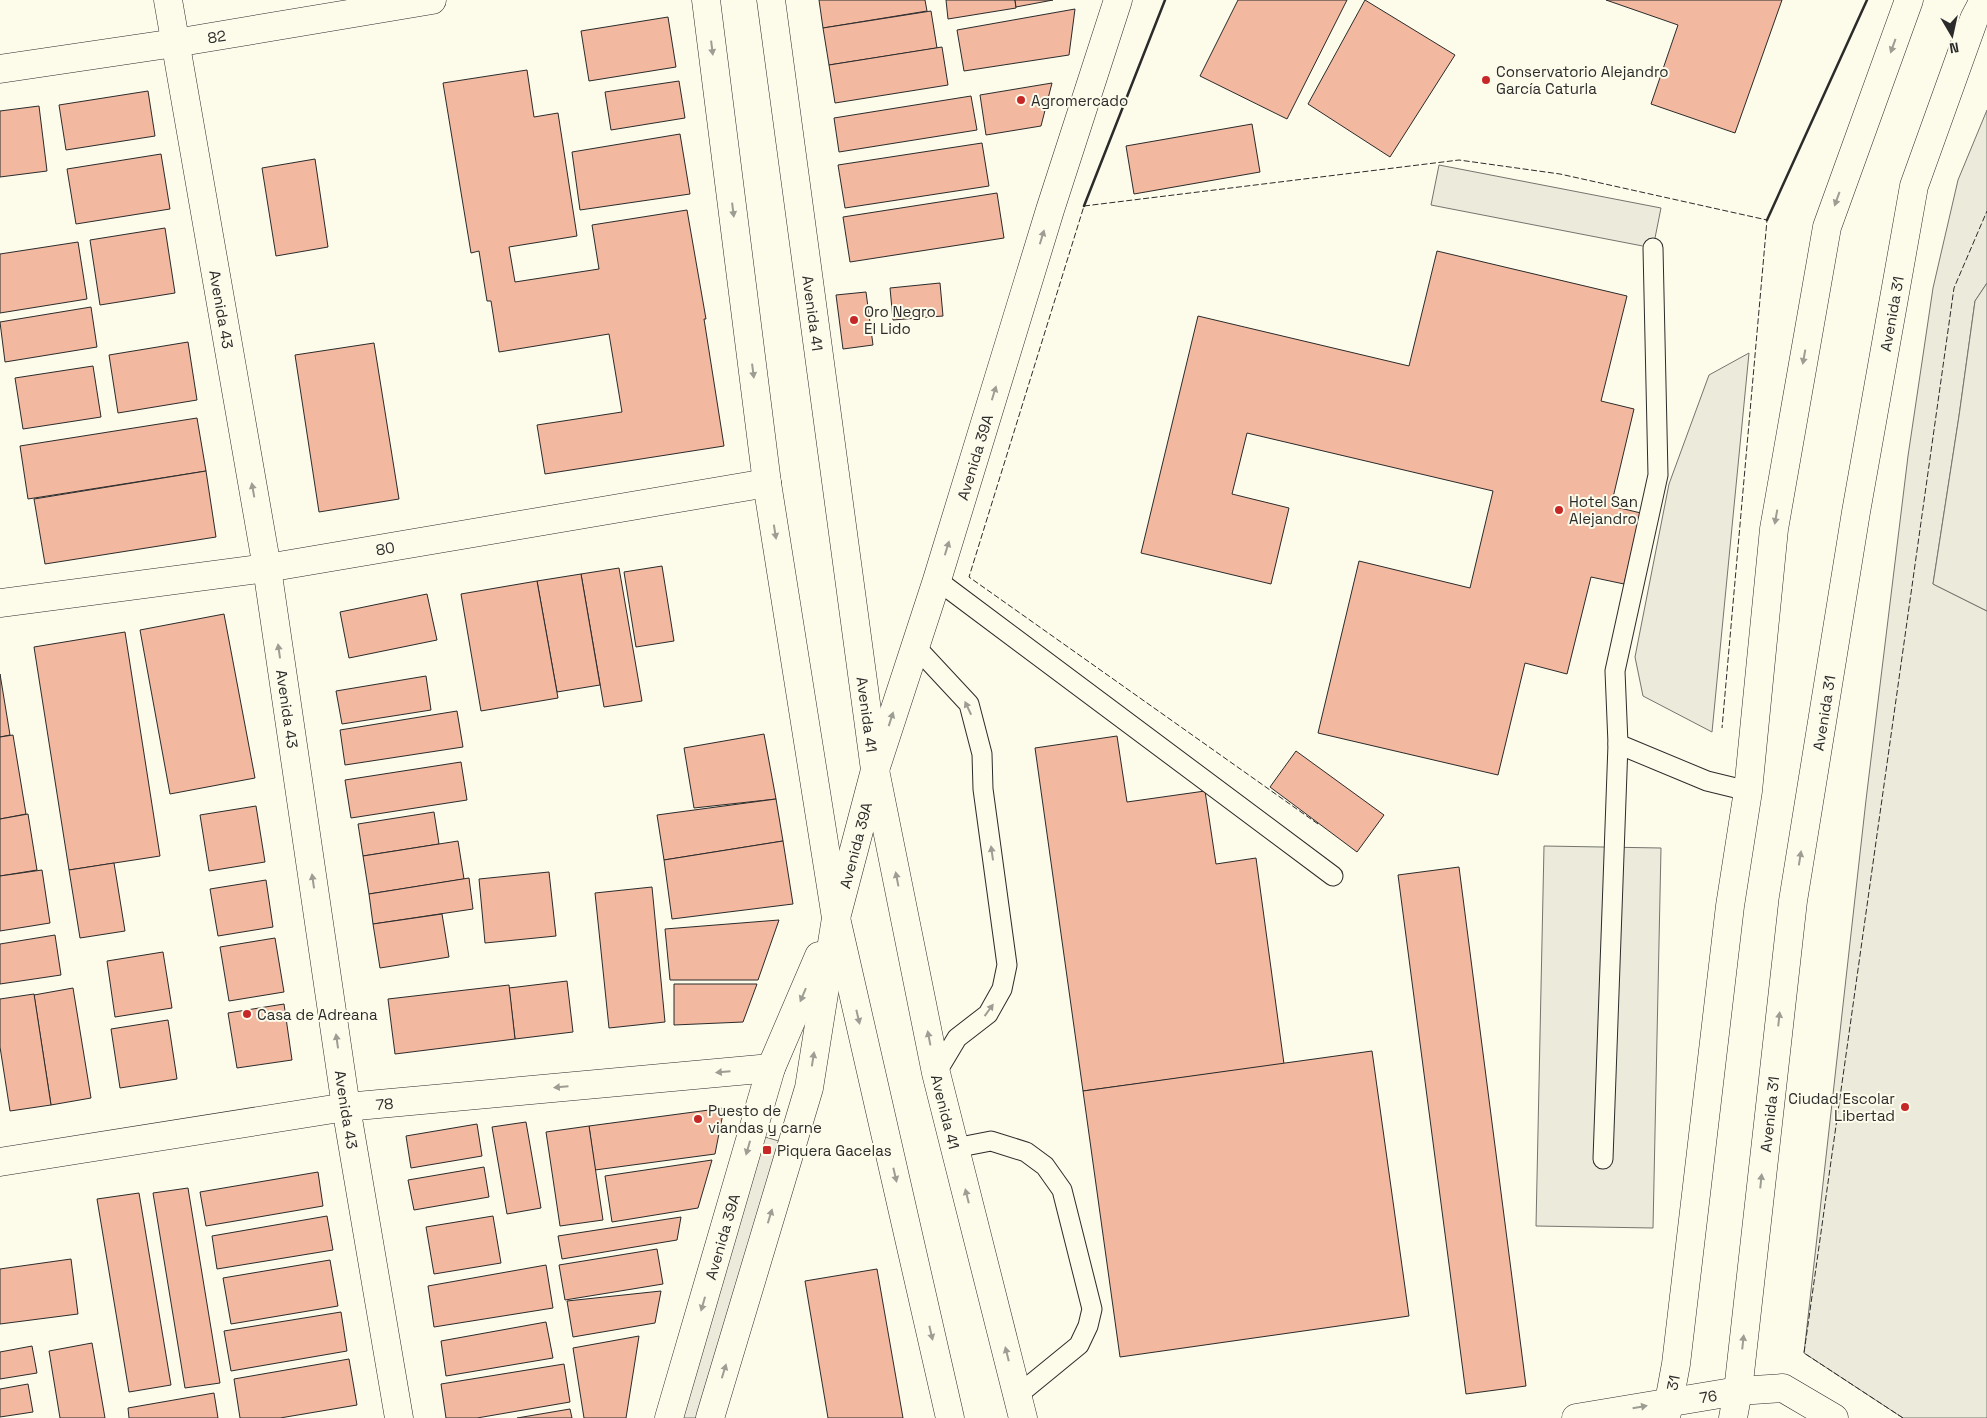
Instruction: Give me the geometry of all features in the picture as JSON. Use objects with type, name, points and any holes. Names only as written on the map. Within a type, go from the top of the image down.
[{"type":"street","name":"Avenida 43","points":[[168,0],[267,568],[346,1107],[400,1418]]},
{"type":"street","name":"82","points":[[0,69],[175,43],[432,0]]},
{"type":"street","points":[[706,0],[767,483],[836,918],[950,1418]]},
{"type":"street","name":"Avenida 41","points":[[771,0],[875,770],[936,1073],[1020,1407]]},
{"type":"street","name":"Avenida 39A","points":[[710,1418],[808,1088],[836,918],[875,770],[937,580],[1050,210],[1118,0]]},
{"type":"street","points":[[1748,791],[1774,529],[1827,227],[1909,0]]},
{"type":"street","name":"Avenida 31","points":[[1733,1418],[1738,1391],[1793,901],[1858,503],[1914,186],[1982,16]]},
{"type":"street","name":"80","points":[[0,603],[267,568],[767,483]]},
{"type":"street","name":"31","points":[[1668,1410],[1676,1364],[1730,906],[1748,791]]},
{"type":"street","name":"Avenida 39A","points":[[670,1418],[772,1068],[836,918]]},
{"type":"street","name":"78","points":[[0,1162],[346,1107],[772,1068]]},
{"type":"street","name":"76","points":[[1576,1418],[1668,1410],[1738,1391],[1782,1388],[1834,1418]]},
{"type":"lane","points":[[1603,1159],[1618,744],[1615,672],[1658,475],[1653,248]]},
{"type":"lane","points":[[937,580],[1333,876]]},
{"type":"lane","points":[[915,646],[969,704],[982,754],[983,789],[1007,965],[1002,989],[988,1014],[956,1038],[936,1073]]},
{"type":"lane","points":[[1618,744],[1707,781],[1748,791]]},
{"type":"lane","points":[[955,1148],[990,1141],[1026,1152],[1045,1166],[1062,1190],[1092,1309],[1088,1326],[1079,1345],[1020,1407]]},
{"type":"shaded area","name":"Ciudad Escolar Libertad","points":[[1987,110],[1987,283],[1975,301],[1933,584],[1987,611],[1987,1418],[1903,1418],[1804,1353],[1866,800],[1908,456],[1933,288],[1958,180]]},
{"type":"shaded area","points":[[1439,165],[1661,208],[1653,248],[1431,205]]},
{"type":"shaded area","points":[[1987,283],[1987,611],[1933,584],[1975,301]]},
{"type":"shaded area","points":[[1749,353],[1712,732],[1643,696],[1635,657],[1669,484],[1709,375]]},
{"type":"shaded area","points":[[1544,846],[1661,848],[1653,1228],[1536,1226]]},
{"type":"shaded area","points":[[762,1136],[782,1142],[700,1418],[679,1418]]},
{"type":"building","points":[[819,0],[925,0],[927,11],[823,28]]},
{"type":"building","points":[[946,0],[1015,0],[1016,8],[948,19]]},
{"type":"building","points":[[1015,0],[1053,0],[1016,7]]},
{"type":"building","points":[[1238,0],[1347,0],[1287,119],[1200,76]]},
{"type":"building","points":[[1365,0],[1455,55],[1390,157],[1308,104]]},
{"type":"building","points":[[1606,0],[1782,0],[1735,133],[1651,104],[1678,25]]},
{"type":"building","points":[[1075,9],[1069,55],[964,71],[957,30]]},
{"type":"building","points":[[931,11],[937,48],[829,65],[823,28]]},
{"type":"building","points":[[668,17],[676,67],[589,81],[581,31]]},
{"type":"building","points":[[942,47],[948,85],[835,103],[829,65]]},
{"type":"building","points":[[527,70],[534,117],[558,113],[577,236],[509,247],[515,282],[599,269],[592,225],[687,210],[706,319],[704,319],[724,446],[545,474],[537,425],[622,412],[609,334],[499,352],[491,301],[487,301],[479,251],[471,253],[443,83]]},
{"type":"building","points":[[679,81],[685,118],[611,130],[605,92]]},
{"type":"building","points":[[1052,83],[1041,126],[986,135],[980,95]]},
{"type":"building","points":[[148,91],[155,136],[66,150],[59,105]]},
{"type":"building","points":[[971,96],[977,130],[839,152],[834,118]]},
{"type":"building","points":[[39,106],[47,171],[0,177],[0,111]]},
{"type":"building","points":[[1252,124],[1260,172],[1134,194],[1126,146]]},
{"type":"building","points":[[680,134],[690,194],[580,210],[572,152]]},
{"type":"building","points":[[982,143],[989,186],[845,208],[838,165]]},
{"type":"building","points":[[161,154],[170,209],[76,224],[67,169]]},
{"type":"building","points":[[315,159],[328,247],[276,256],[262,168]]},
{"type":"building","points":[[997,193],[1004,238],[850,262],[843,217]]},
{"type":"building","points":[[165,228],[175,293],[100,305],[90,240]]},
{"type":"building","points":[[78,242],[87,299],[0,313],[0,254]]},
{"type":"building","name":"Hotel San Alejandro","points":[[1437,251],[1627,296],[1601,401],[1634,409],[1611,506],[1641,513],[1624,584],[1591,577],[1567,674],[1525,663],[1498,775],[1318,733],[1359,561],[1470,588],[1493,491],[1247,433],[1232,494],[1289,508],[1271,584],[1141,553],[1198,316],[1409,366]]},
{"type":"building","points":[[940,283],[943,316],[893,320],[890,288]]},
{"type":"building","name":"Oro Negro El Lido","points":[[866,292],[873,345],[843,349],[836,295]]},
{"type":"building","points":[[91,307],[97,347],[5,362],[0,322]]},
{"type":"building","points":[[188,342],[197,400],[118,413],[109,355]]},
{"type":"building","points":[[374,343],[399,499],[319,512],[295,355]]},
{"type":"building","points":[[93,366],[101,417],[23,429],[15,378]]},
{"type":"building","points":[[197,418],[206,471],[28,499],[20,446]]},
{"type":"building","points":[[206,471],[216,537],[45,564],[34,499]]},
{"type":"building","points":[[662,566],[674,641],[636,647],[624,572]]},
{"type":"building","points":[[619,568],[642,701],[604,707],[581,574]]},
{"type":"building","points":[[581,574],[600,685],[557,692],[537,581]]},
{"type":"building","points":[[537,581],[558,698],[481,711],[461,594]]},
{"type":"building","points":[[427,594],[437,640],[349,658],[340,612]]},
{"type":"building","points":[[224,614],[255,778],[170,794],[140,630]]},
{"type":"building","points":[[125,632],[160,856],[69,870],[34,647]]},
{"type":"building","points":[[0,674],[10,735],[0,737]]},
{"type":"building","points":[[426,676],[431,710],[342,724],[336,691]]},
{"type":"building","points":[[457,711],[463,747],[345,765],[340,730]]},
{"type":"building","points":[[764,734],[776,799],[694,808],[684,748]]},
{"type":"building","points":[[13,735],[26,814],[0,819],[0,737]]},
{"type":"building","points":[[1117,736],[1127,802],[1205,791],[1216,864],[1256,858],[1284,1064],[1083,1091],[1035,748]]},
{"type":"building","points":[[1296,751],[1384,815],[1357,852],[1270,787]]},
{"type":"building","points":[[461,762],[467,800],[351,818],[345,780]]},
{"type":"building","points":[[776,799],[783,841],[664,860],[657,815]]},
{"type":"building","points":[[256,806],[265,862],[209,871],[200,815]]},
{"type":"building","points":[[434,812],[439,844],[363,856],[358,824]]},
{"type":"building","points":[[28,814],[37,870],[0,876],[0,819]]},
{"type":"building","points":[[458,841],[464,879],[369,894],[363,856]]},
{"type":"building","points":[[783,841],[793,904],[672,919],[664,860]]},
{"type":"building","points":[[114,863],[125,931],[80,938],[69,870]]},
{"type":"building","points":[[1459,867],[1526,1386],[1466,1394],[1398,875]]},
{"type":"building","points":[[42,870],[50,923],[0,931],[0,876]]},
{"type":"building","points":[[549,872],[556,936],[485,943],[479,879]]},
{"type":"building","points":[[469,878],[473,909],[373,924],[369,894]]},
{"type":"building","points":[[266,880],[273,927],[218,936],[210,889]]},
{"type":"building","points":[[652,887],[665,1022],[609,1028],[595,893]]},
{"type":"building","points":[[442,914],[449,957],[380,968],[373,924]]},
{"type":"building","points":[[779,920],[758,980],[670,980],[665,929]]},
{"type":"building","points":[[55,935],[61,975],[0,984],[0,944]]},
{"type":"building","points":[[275,938],[284,992],[229,1001],[220,947]]},
{"type":"building","points":[[163,952],[172,1008],[115,1017],[107,961]]},
{"type":"building","points":[[567,981],[573,1032],[515,1039],[509,988]]},
{"type":"building","points":[[674,984],[757,984],[743,1022],[674,1025]]},
{"type":"building","points":[[509,985],[515,1039],[395,1054],[388,999]]},
{"type":"building","points":[[73,988],[91,1098],[51,1105],[34,995]]},
{"type":"building","points":[[34,994],[51,1105],[10,1111],[0,1047],[0,999]]},
{"type":"building","points":[[284,1004],[292,1060],[237,1068],[228,1013]]},
{"type":"building","points":[[168,1020],[177,1079],[120,1088],[111,1029]]},
{"type":"building","points":[[1372,1051],[1409,1316],[1120,1357],[1083,1091]]},
{"type":"building","points":[[724,1108],[715,1154],[595,1170],[589,1126]]},
{"type":"building","points":[[526,1122],[541,1208],[507,1214],[492,1127]]},
{"type":"building","points":[[477,1124],[482,1156],[411,1168],[406,1136]]},
{"type":"building","points":[[589,1126],[603,1220],[560,1226],[546,1132]]},
{"type":"building","points":[[712,1160],[698,1208],[612,1222],[605,1176]]},
{"type":"building","points":[[484,1167],[489,1197],[414,1210],[408,1180]]},
{"type":"building","points":[[318,1172],[323,1206],[206,1226],[200,1192]]},
{"type":"building","points":[[188,1188],[220,1383],[185,1388],[153,1193]]},
{"type":"building","points":[[139,1193],[171,1385],[129,1392],[97,1199]]},
{"type":"building","points":[[327,1216],[333,1250],[217,1269],[212,1236]]},
{"type":"building","points":[[493,1216],[501,1263],[434,1274],[426,1227]]},
{"type":"building","points":[[681,1217],[677,1240],[562,1259],[558,1236]]},
{"type":"building","points":[[657,1249],[663,1284],[565,1300],[559,1265]]},
{"type":"building","points":[[71,1259],[78,1314],[0,1324],[0,1269]]},
{"type":"building","points":[[330,1260],[338,1306],[231,1324],[223,1278]]},
{"type":"building","points":[[546,1265],[553,1308],[434,1327],[428,1286]]},
{"type":"building","points":[[877,1269],[903,1418],[828,1418],[805,1281]]},
{"type":"building","points":[[661,1291],[655,1323],[573,1337],[567,1301]]},
{"type":"building","points":[[341,1312],[347,1351],[231,1371],[224,1331]]},
{"type":"building","points":[[546,1322],[553,1358],[446,1376],[441,1341]]},
{"type":"building","points":[[639,1336],[626,1418],[584,1418],[573,1348]]},
{"type":"building","points":[[92,1343],[105,1418],[60,1418],[49,1351]]},
{"type":"building","points":[[32,1346],[37,1373],[0,1379],[0,1352]]},
{"type":"building","points":[[349,1359],[357,1405],[280,1418],[240,1418],[234,1379]]},
{"type":"building","points":[[564,1364],[570,1402],[477,1418],[446,1418],[441,1384]]},
{"type":"building","points":[[28,1384],[33,1412],[0,1417],[0,1389]]},
{"type":"building","points":[[214,1393],[218,1418],[129,1418],[128,1408]]},
{"type":"building","points":[[570,1409],[572,1418],[517,1418]]},
{"type":"fence","points":[[1318,824],[969,577],[1084,206],[1459,160],[1560,174],[1767,220],[1722,728]]},
{"type":"fence","points":[[1903,1418],[1804,1353],[1954,288],[1987,211]]},
{"type":"wall","points":[[1084,206],[1165,0]]},
{"type":"wall","points":[[1767,220],[1867,0]]},
{"type":"place","name":"Conservatorio Alejandro García Caturla","points":[[1486,80]]},
{"type":"place","name":"Agromercado","points":[[1021,100]]},
{"type":"place","name":"Oro Negro El Lido","points":[[854,320]]},
{"type":"place","name":"Hotel San Alejandro","points":[[1559,510]]},
{"type":"place","name":"Casa de Adreana","points":[[247,1014]]},
{"type":"place","name":"Ciudad Escolar Libertad","points":[[1905,1107]]},
{"type":"place","name":"Puesto de viandas y carne","points":[[698,1119]]},
{"type":"place","name":"Piquera Gacelas","points":[[767,1150]]}]
